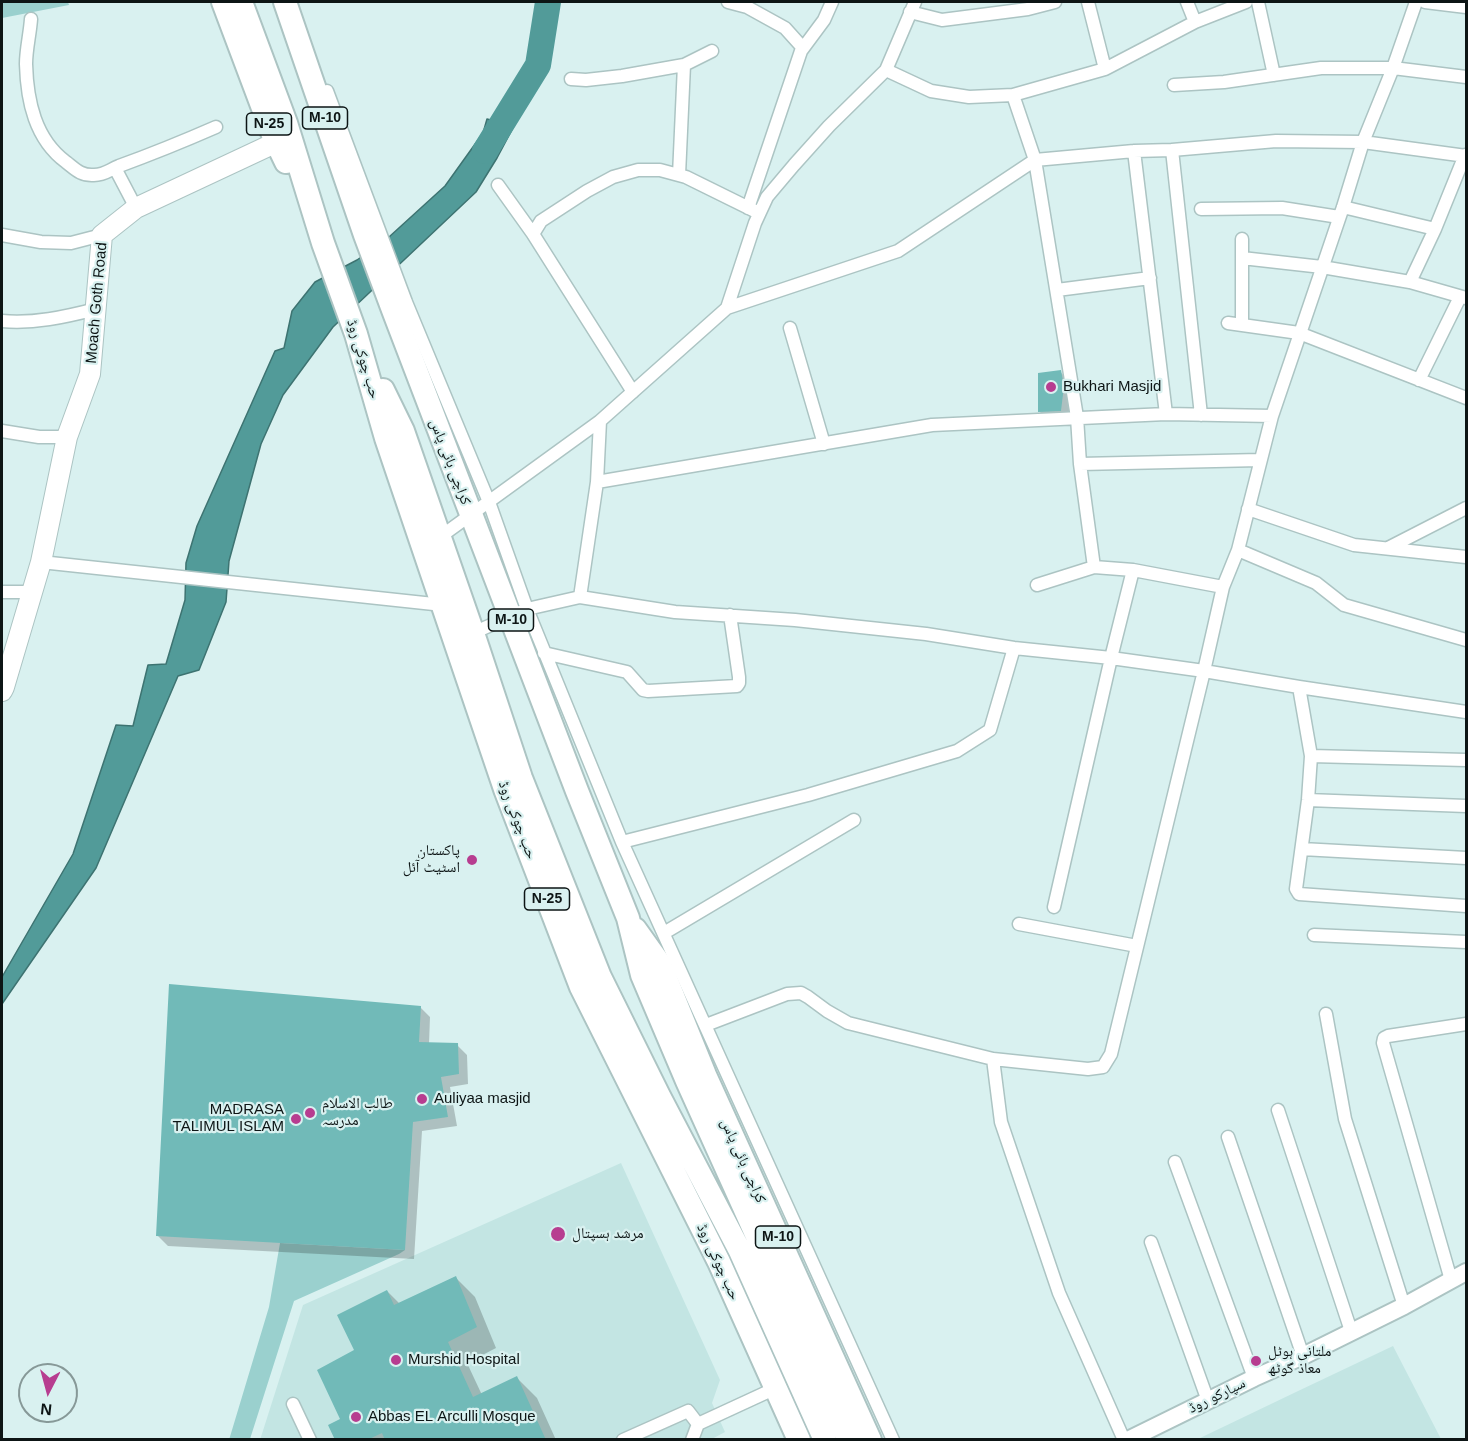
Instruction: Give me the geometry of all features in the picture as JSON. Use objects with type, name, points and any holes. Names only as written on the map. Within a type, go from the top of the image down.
[{"type":"highway","name":"حب چوکی روڈ","points":[[223,2],[277,142],[326,249]]},
{"type":"highway","name":"حب چوکی روڈ","points":[[241,2],[286,123],[354,328],[386,438],[505,789],[581,987],[719,1262],[799,1440]]},
{"type":"highway","name":"کراچی بائی پاس","points":[[285,2],[370,229],[480,509],[627,918],[642,975],[687,1032],[870,1440]]},
{"type":"highway","points":[[354,328],[403,431],[521,778],[600,977],[740,1251],[825,1440]]},
{"type":"highway","name":"کراچی بائی پاس","points":[[687,1032],[849,1440]]},
{"type":"main road","name":"Moach Goth Road","points":[[2,691],[41,561],[68,437],[90,374],[102,235],[136,208],[277,142]]},
{"type":"street","points":[[292,2],[309,43],[370,229]]},
{"type":"street","points":[[728,2],[747,7],[785,28],[803,48]]},
{"type":"street","points":[[727,308],[755,223],[754,210],[801,51],[824,20],[832,2]]},
{"type":"street","points":[[754,210],[829,126],[886,70],[913,7],[942,20],[1028,9],[1055,2]]},
{"type":"street","points":[[1088,2],[1105,69]]},
{"type":"street","points":[[1187,2],[1195,22]]},
{"type":"street","points":[[886,70],[931,91],[969,97],[1013,95],[1105,69],[1195,22],[1246,2]]},
{"type":"street","points":[[1258,2],[1274,75]]},
{"type":"street","points":[[687,1032],[787,994],[801,993],[848,1023],[993,1059],[1088,1069],[1103,1067],[1110,1054],[1137,946],[1223,587],[1238,550],[1272,416],[1341,212],[1362,142],[1393,68],[1416,2]]},
{"type":"street","points":[[1425,2],[1467,7]]},
{"type":"street","points":[[32,19],[26,63],[29,102],[43,138],[57,156],[83,175],[95,176],[107,173],[216,127]]},
{"type":"street","points":[[571,79],[586,81],[684,65],[712,51]]},
{"type":"street","points":[[679,175],[684,65]]},
{"type":"street","points":[[1174,85],[1224,82],[1320,69],[1393,68],[1467,77]]},
{"type":"street","points":[[1013,95],[1035,160],[1058,290],[1077,417],[1080,464],[1094,567]]},
{"type":"street","points":[[440,537],[600,421],[727,308],[898,251],[1035,160],[1276,141],[1362,142],[1466,155],[1410,282]]},
{"type":"street","points":[[1172,150],[1201,415]]},
{"type":"street","points":[[1134,151],[1166,414]]},
{"type":"street","points":[[115,168],[136,208]]},
{"type":"street","points":[[533,234],[541,221],[587,191],[613,177],[638,170],[660,170],[686,177],[754,210]]},
{"type":"street","points":[[498,185],[533,234],[633,392]]},
{"type":"street","points":[[1201,209],[1282,208],[1341,212],[1435,229]]},
{"type":"street","points":[[2,235],[41,242],[71,243],[102,235]]},
{"type":"street","points":[[1242,239],[1242,324]]},
{"type":"street","points":[[1242,258],[1322,267],[1410,282],[1464,298],[1419,380]]},
{"type":"street","points":[[1058,290],[1150,278]]},
{"type":"street","points":[[2,321],[19,323],[45,320],[96,309]]},
{"type":"street","points":[[1228,323],[1299,333],[1467,398]]},
{"type":"street","points":[[790,327],[824,444]]},
{"type":"street","points":[[597,482],[932,425],[1166,414],[1272,416]]},
{"type":"street","points":[[580,597],[597,482],[600,421]]},
{"type":"street","points":[[2,431],[39,437],[68,437]]},
{"type":"street","points":[[1080,464],[1260,460]]},
{"type":"street","points":[[1388,548],[1467,508]]},
{"type":"street","points":[[1248,509],[1354,545],[1467,557]]},
{"type":"street","points":[[1238,550],[1316,583],[1344,605],[1467,640]]},
{"type":"street","points":[[41,561],[442,605]]},
{"type":"street","points":[[1037,585],[1094,567],[1133,570],[1223,587]]},
{"type":"street","points":[[1054,907],[1133,570]]},
{"type":"street","points":[[2,592],[32,592]]},
{"type":"street","points":[[473,633],[518,613],[580,597],[675,612],[795,620],[926,634],[1014,648],[1204,671],[1467,712]]},
{"type":"street","points":[[518,613],[544,652],[622,843],[664,933],[687,1032],[893,1440]]},
{"type":"street","points":[[544,652],[627,672],[643,690],[648,692],[737,686],[739,677],[730,615]]},
{"type":"street","points":[[622,843],[808,795],[957,751],[990,730],[1014,648]]},
{"type":"street","points":[[1299,687],[1311,756],[1308,800],[1296,889],[1299,894],[1467,906]]},
{"type":"street","points":[[1311,756],[1467,760]]},
{"type":"street","points":[[1308,800],[1467,806]]},
{"type":"street","points":[[664,933],[854,820]]},
{"type":"street","points":[[1302,849],[1467,858]]},
{"type":"street","points":[[1019,924],[1137,946]]},
{"type":"street","points":[[1314,935],[1467,942]]},
{"type":"street","points":[[1326,1014],[1345,1119],[1404,1306]]},
{"type":"street","points":[[1451,1280],[1383,1043],[1384,1038],[1388,1036],[1467,1024]]},
{"type":"street","points":[[993,1059],[1001,1122],[1059,1293],[1126,1440]]},
{"type":"street","points":[[1278,1110],[1351,1331]]},
{"type":"street","points":[[1228,1137],[1303,1356]]},
{"type":"street","points":[[1175,1162],[1254,1378]]},
{"type":"street","points":[[1151,1242],[1208,1401]]},
{"type":"street","name":"سپارکو روڈ","points":[[1126,1440],[1303,1356],[1467,1272]]},
{"type":"street","points":[[692,1440],[698,1424],[776,1388]]},
{"type":"street","points":[[293,1404],[310,1440]]},
{"type":"street","points":[[623,1440],[688,1411],[698,1424]]},
{"type":"shaded area","points":[[2,2],[68,2],[69,5],[2,18]]},
{"type":"shaded area","points":[[487,119],[514,126],[476,192],[333,327],[283,395],[261,444],[229,561],[226,602],[199,670],[178,676],[96,868],[2,1004],[2,977],[73,854],[116,725],[133,726],[148,665],[166,664],[185,600],[186,563],[197,526],[275,351],[284,348],[292,311],[315,282],[357,260],[389,237],[445,186],[483,133]]},
{"type":"shaded area","name":"مرشد ہسپتال","points":[[621,1163],[720,1380],[712,1403],[725,1432],[710,1440],[260,1440],[303,1305]]},
{"type":"shaded area","points":[[280,1243],[405,1250],[294,1301],[250,1439],[229,1440],[269,1307]]},
{"type":"shaded area","points":[[1393,1346],[1441,1439],[1198,1439],[1296,1392]]},
{"type":"building","name":"Bukhari Masjid","points":[[1061,370],[1064,386],[1061,411],[1038,412],[1038,373]]},
{"type":"building","name":"MADRASA TALIMUL ISLAM","points":[[169,984],[421,1006],[419,1042],[458,1043],[459,1074],[441,1077],[448,1117],[413,1122],[405,1250],[156,1236]]},
{"type":"building","name":"Murshid Hospital","points":[[456,1276],[477,1327],[448,1342],[473,1397],[517,1376],[546,1440],[385,1440],[382,1433],[367,1440],[335,1440],[328,1425],[340,1419],[317,1370],[354,1350],[337,1315],[387,1290],[394,1305]]},
{"type":"waterway","points":[[485,151],[538,65],[548,2]]},
{"type":"place","name":"Bukhari Masjid","points":[[1051,387]]},
{"type":"place","name":"پاکستان اسٹیٹ آئل","points":[[472,860]]},
{"type":"place","name":"Auliyaa masjid","points":[[422,1099]]},
{"type":"place","name":"طالب الاسلام مدرسہ","points":[[310,1113]]},
{"type":"place","name":"MADRASA TALIMUL ISLAM","points":[[296,1119]]},
{"type":"place","name":"مرشد ہسپتال","points":[[558,1234]]},
{"type":"place","name":"Murshid Hospital","points":[[396,1360]]},
{"type":"place","name":"ملتانی ہوٹل معاذ گوٹھ","points":[[1256,1361]]},
{"type":"place","name":"Abbas EL Arculli Mosque","points":[[356,1417]]}]
